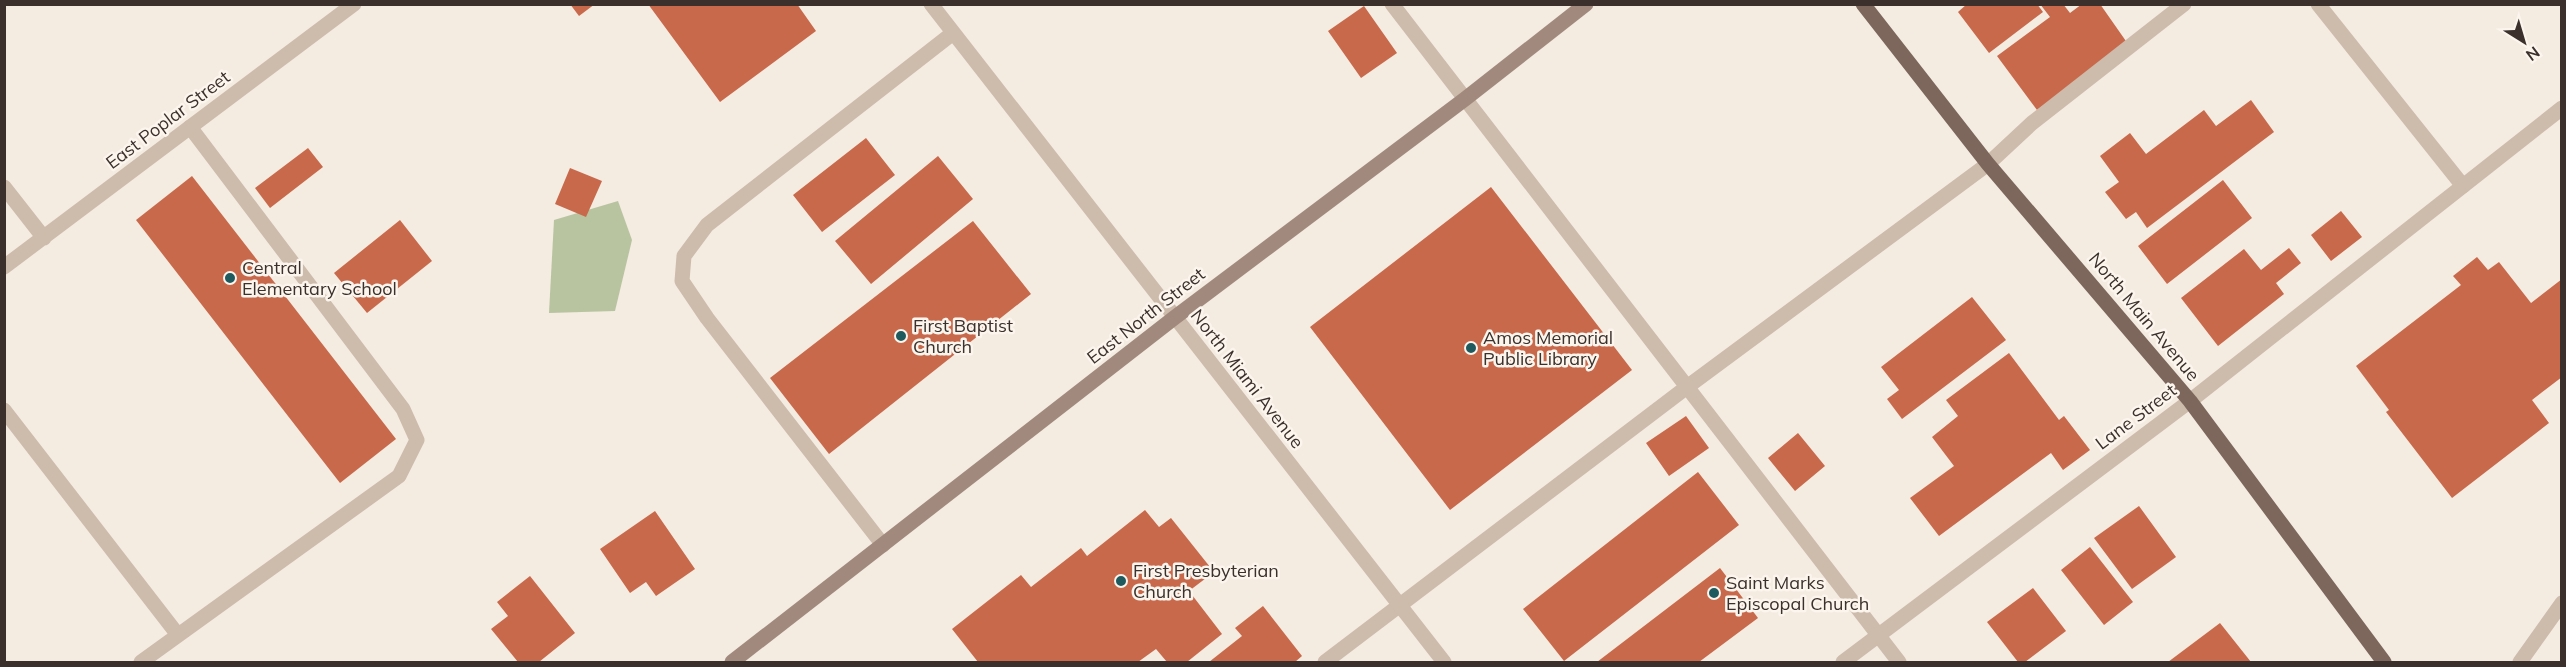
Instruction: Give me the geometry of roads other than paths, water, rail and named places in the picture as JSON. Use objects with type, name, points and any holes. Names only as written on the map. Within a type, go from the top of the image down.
[{"type":"main road","name":"East North Street","points":[[732,663],[1174,318],[1465,99],[1586,4]]},
{"type":"main road","name":"North Main Avenue","points":[[1863,4],[1988,164],[2190,401],[2384,663]]},
{"type":"street","name":"East Poplar Street","points":[[4,267],[354,4]]},
{"type":"street","name":"North Miami Avenue","points":[[931,4],[1444,663]]},
{"type":"street","points":[[1392,4],[1899,663]]},
{"type":"street","points":[[1325,663],[1687,387],[1988,164],[2032,123],[2184,4]]},
{"type":"street","points":[[2318,4],[2463,186]]},
{"type":"street","points":[[883,545],[706,318],[682,281],[684,256],[707,225],[953,33]]},
{"type":"street","name":"Lane Street","points":[[1843,663],[2190,401],[2562,108]]},
{"type":"street","points":[[141,663],[399,476],[417,440],[403,408],[190,127]]},
{"type":"street","points":[[4,187],[44,238]]},
{"type":"street","points":[[4,410],[178,636]]},
{"type":"street","points":[[2520,663],[2562,603]]},
{"type":"place","name":"Central Elementary School","points":[[230,278]]},
{"type":"place","name":"First Baptist Church","points":[[901,336]]},
{"type":"place","name":"Amos Memorial Public Library","points":[[1471,348]]},
{"type":"place","name":"First Presbyterian Church","points":[[1121,581]]},
{"type":"place","name":"Saint Marks Episcopal Church","points":[[1714,593]]}]
